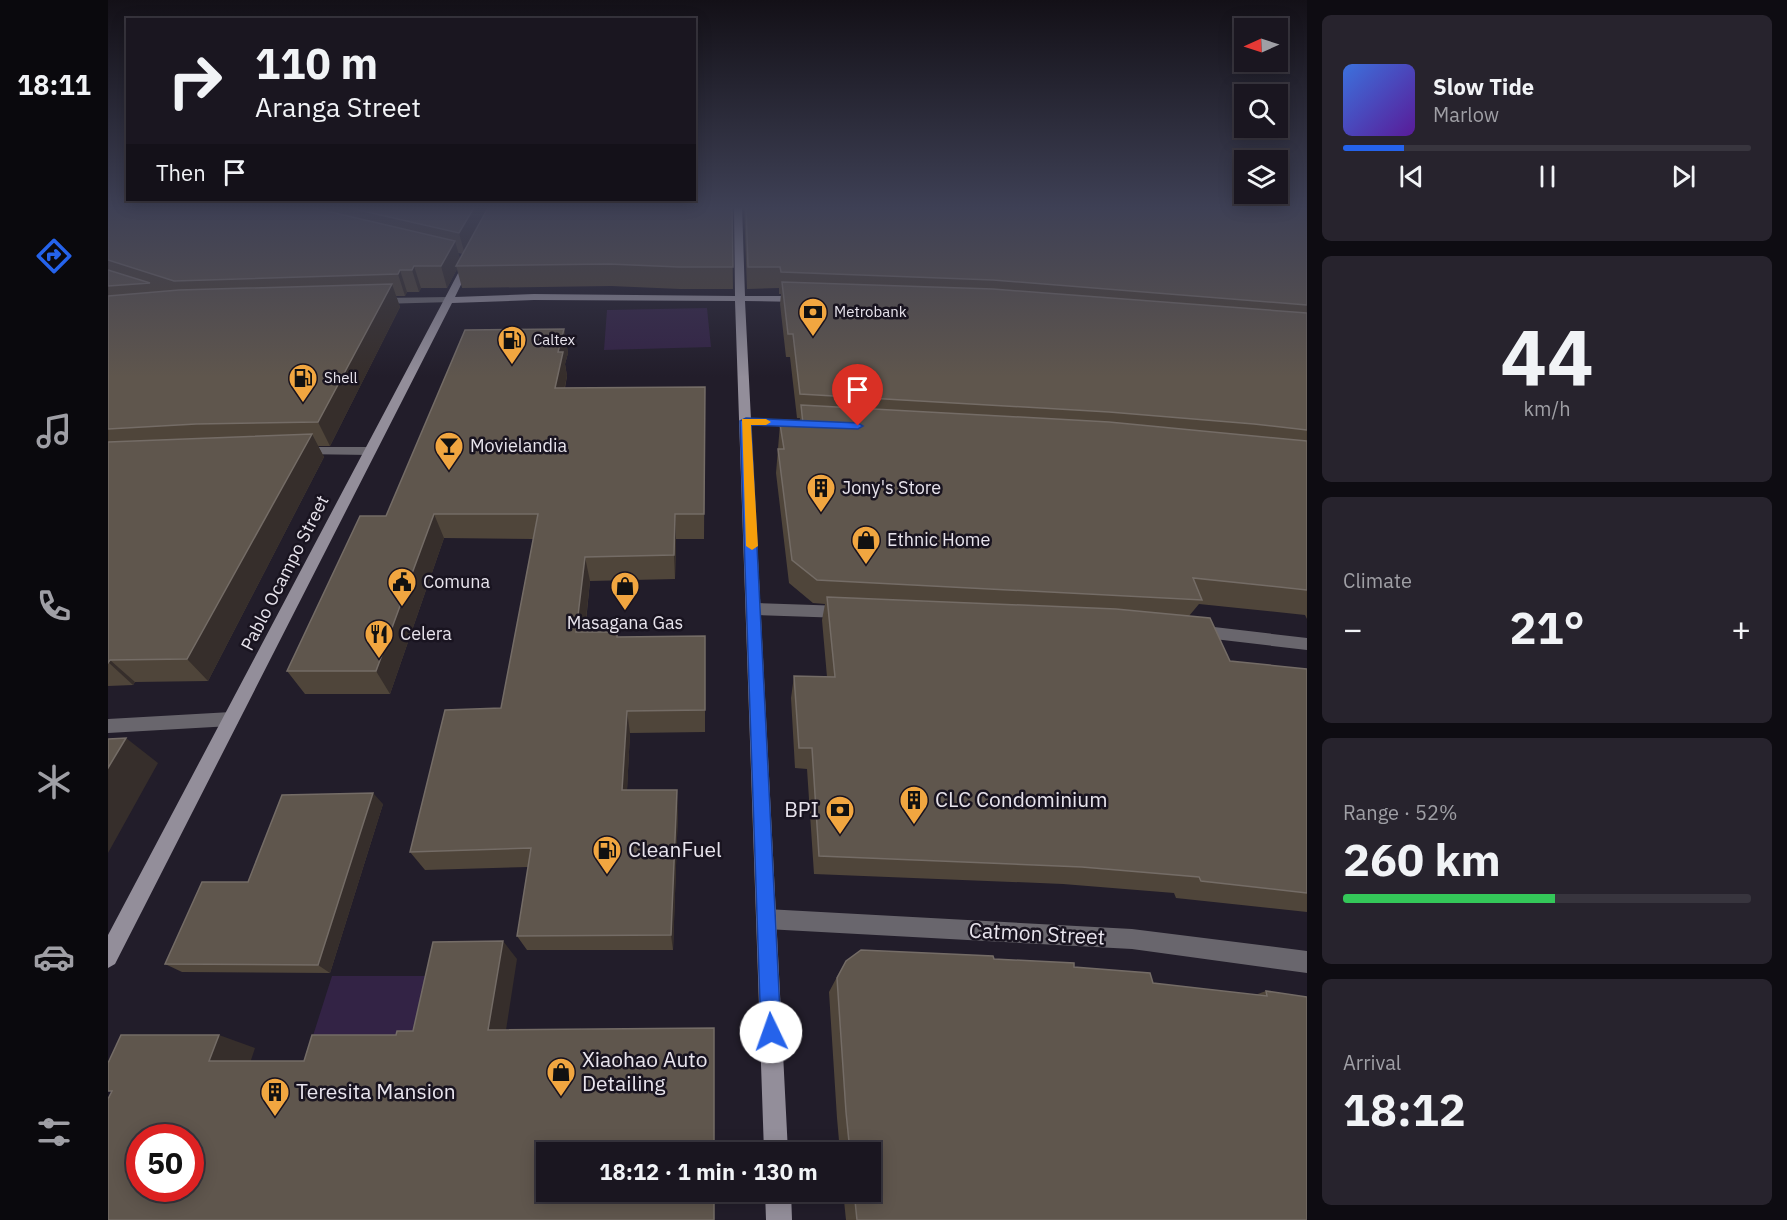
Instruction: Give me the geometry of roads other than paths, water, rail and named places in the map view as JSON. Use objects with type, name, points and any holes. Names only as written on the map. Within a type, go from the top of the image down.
[{"type":"main road","name":"Pablo Ocampo Street","points":[[108,957],[449,300],[465,263]]},
{"type":"main road","points":[[739,263],[776,1142]]},
{"type":"main road","points":[[449,300],[534,297],[814,299]]},
{"type":"main road","points":[[778,1202],[779,1220]]},
{"type":"street","points":[[366,302],[449,300]]},
{"type":"street","points":[[746,421],[835,425]]},
{"type":"street","points":[[291,451],[370,451]]},
{"type":"street","points":[[755,609],[857,613]]},
{"type":"street","points":[[1178,629],[1307,644]]},
{"type":"street","points":[[108,726],[231,719]]},
{"type":"street","name":"Catmon Street","points":[[765,919],[1132,939],[1307,962]]},
{"type":"place","name":"Metrobank","points":[[813,338]]},
{"type":"place","name":"Caltex","points":[[512,366]]},
{"type":"place","name":"Shell","points":[[303,404]]},
{"type":"place","name":"Movielandia","points":[[449,472]]},
{"type":"place","name":"Jony's Store","points":[[821,514]]},
{"type":"place","name":"Ethnic Home","points":[[866,566]]},
{"type":"place","name":"Comuna","points":[[402,608]]},
{"type":"place","name":"Masagana Gas","points":[[625,612]]},
{"type":"place","name":"Celera","points":[[379,660]]},
{"type":"place","name":"CLC Condominium","points":[[914,826]]},
{"type":"place","name":"BPI","points":[[840,836]]},
{"type":"place","name":"CleanFuel","points":[[607,876]]},
{"type":"place","name":"Xiaohao Auto Detailing","points":[[561,1098]]},
{"type":"place","name":"Teresita Mansion","points":[[275,1118]]}]
